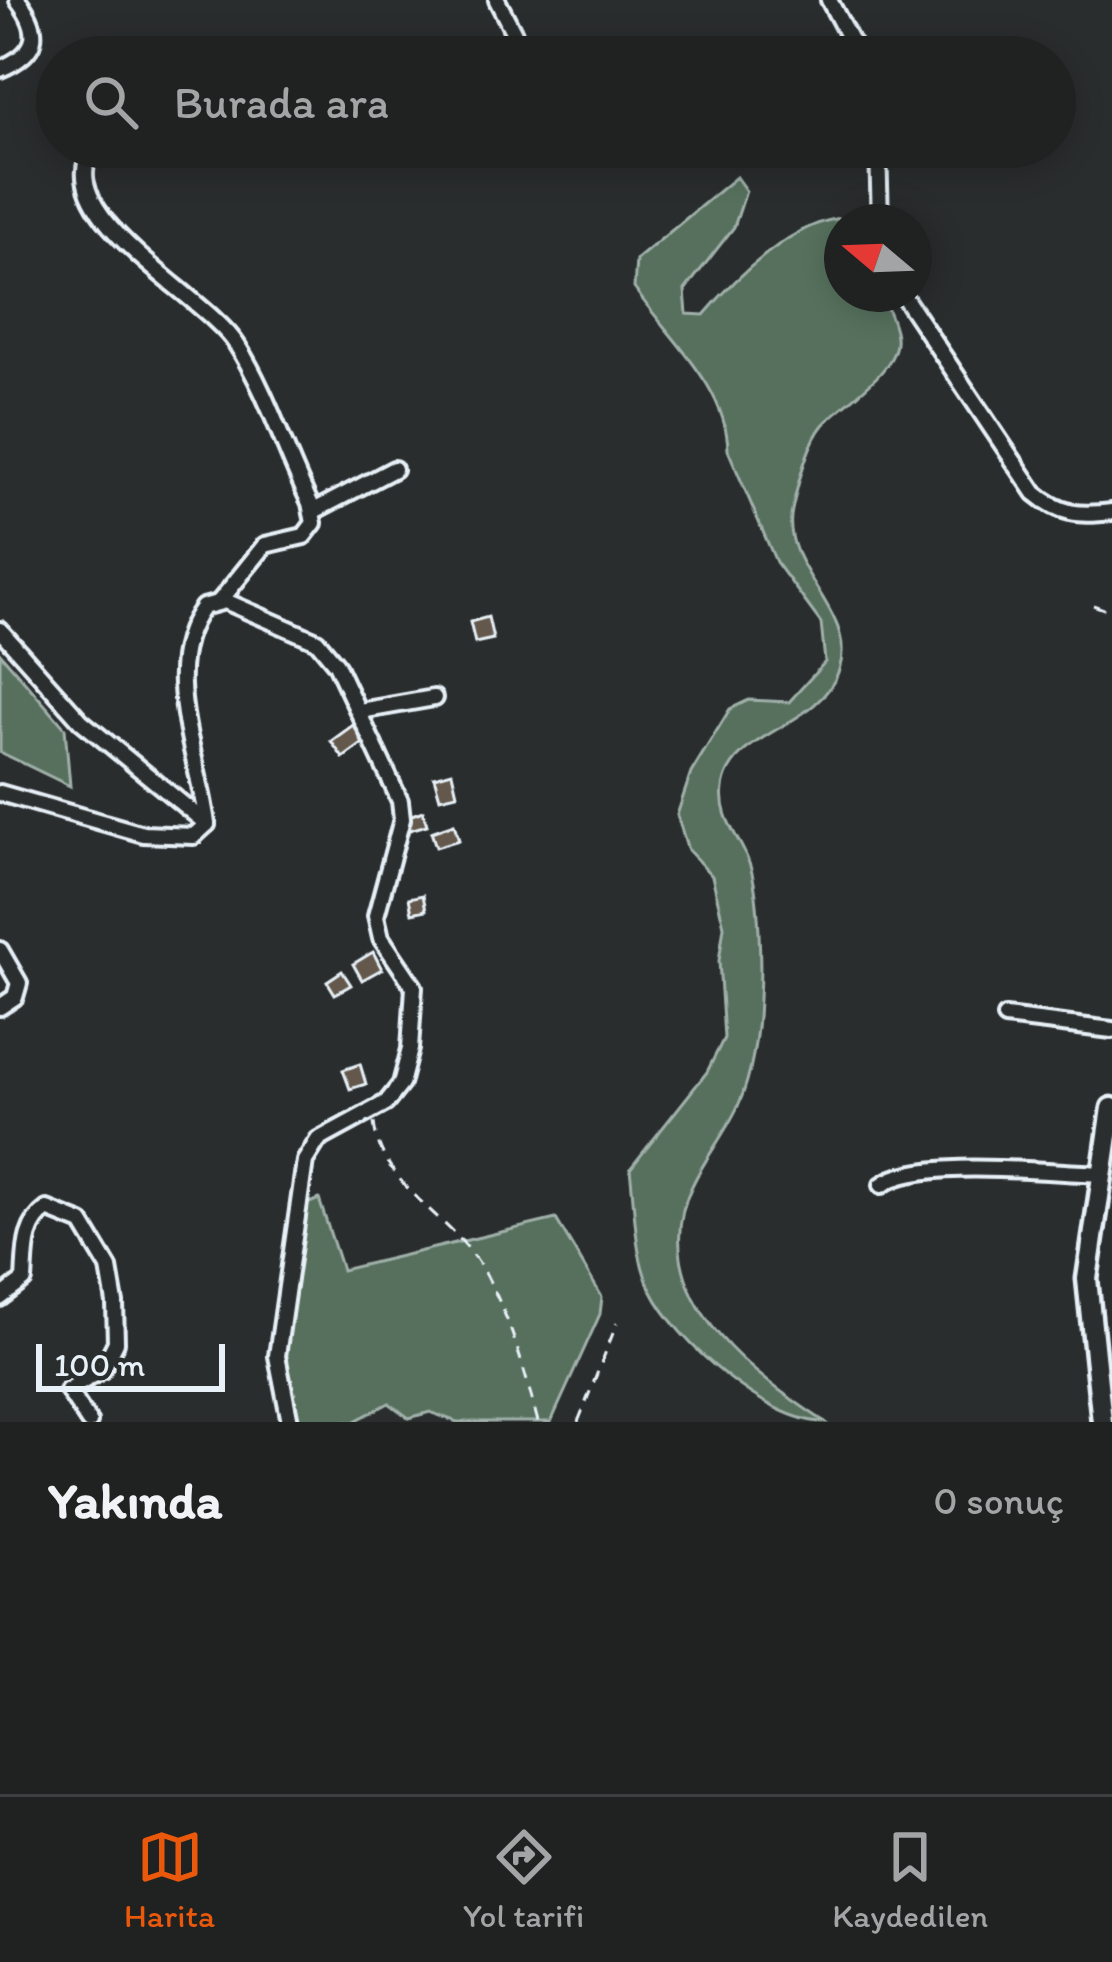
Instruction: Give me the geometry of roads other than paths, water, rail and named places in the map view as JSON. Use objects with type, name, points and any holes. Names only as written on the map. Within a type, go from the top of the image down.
[{"type":"main road","points":[[1102,1422],[1087,1279],[1112,1108]]},
{"type":"street","points":[[0,69],[29,54],[36,42],[34,24],[18,0]]},
{"type":"street","points":[[497,0],[515,36]]},
{"type":"street","points":[[829,0],[848,36]]},
{"type":"street","points":[[82,168],[85,194],[161,276],[212,313],[235,341],[312,512],[314,523],[304,536],[265,545],[220,601],[203,607],[182,649],[183,693],[207,824]]},
{"type":"street","points":[[879,168],[880,204]]},
{"type":"street","points":[[914,312],[1035,493],[1072,515],[1112,512]]},
{"type":"street","points":[[312,512],[394,469]]},
{"type":"street","points":[[220,601],[317,641],[336,664],[360,711],[400,801],[402,819],[376,916],[381,938],[414,987],[410,1049],[401,1084],[372,1109],[318,1140],[305,1162],[277,1356],[290,1422]]},
{"type":"street","points":[[0,630],[81,721],[207,824]]},
{"type":"street","points":[[360,711],[434,698]]},
{"type":"street","points":[[0,794],[170,839],[194,836],[207,824]]},
{"type":"street","points":[[0,950],[20,982],[15,997],[0,1007]]},
{"type":"street","points":[[1005,1017],[1112,1030]]},
{"type":"street","points":[[882,1185],[893,1175],[920,1172],[1103,1174]]},
{"type":"street","points":[[0,1298],[24,1280],[29,1227],[37,1216],[47,1209],[82,1222],[109,1268],[116,1342],[102,1370],[68,1390],[89,1422]]}]
